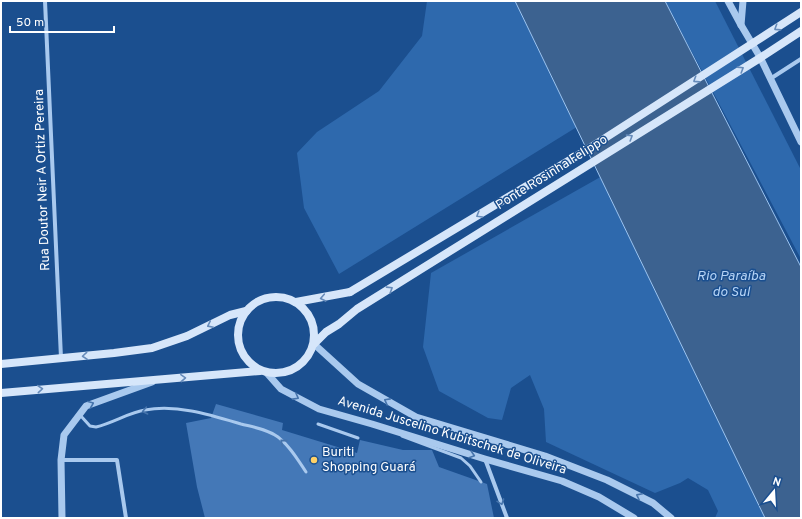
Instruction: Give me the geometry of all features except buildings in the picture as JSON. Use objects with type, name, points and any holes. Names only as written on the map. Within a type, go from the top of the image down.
[{"type":"main road","name":"Ponte Rosinha Felippo","points":[[296,302],[350,292],[585,151],[801,12]]},
{"type":"main road","name":"Ponte Rosinha Felippo","points":[[314,344],[326,332],[339,324],[357,309],[801,31]]},
{"type":"main road","points":[[1,364],[152,348],[187,336],[230,315],[246,311],[261,300],[273,297],[285,298],[296,302],[311,318],[315,331],[314,344],[308,357],[300,366],[290,371],[278,374],[263,372],[1,393]]},
{"type":"main road","points":[[246,311],[239,327],[238,339],[241,350],[247,360],[263,372]]},
{"type":"street","name":"Rua Doutor Neir A Ortiz Pereira","points":[[45,1],[61,358]]},
{"type":"street","points":[[728,1],[740,25],[760,57],[801,142]]},
{"type":"street","points":[[740,25],[743,1]]},
{"type":"street","points":[[770,79],[801,59]]},
{"type":"street","name":"Avenida Juscelino Kubitschek de Oliveira","points":[[314,344],[358,384],[416,416],[545,456],[607,480],[653,503],[671,518]]},
{"type":"street","name":"Avenida Juscelino Kubitschek de Oliveira","points":[[263,372],[281,389],[319,409],[485,459],[562,480],[599,496],[634,518]]},
{"type":"street","points":[[62,518],[61,460],[64,435],[79,414],[86,406],[162,379]]},
{"type":"street","points":[[485,459],[507,518]]},
{"type":"street","points":[[61,460],[117,460],[126,518]]},
{"type":"lane","points":[[79,414],[90,426],[96,427],[144,410],[167,408],[190,411],[232,421],[266,431],[277,437],[290,448],[306,472]]},
{"type":"lane","points":[[318,424],[358,438]]},
{"type":"lane","points":[[398,432],[401,436],[412,441],[461,458],[470,466],[481,482]]},
{"type":"shaded area","points":[[427,1],[518,1],[593,117],[339,274],[304,208],[297,153],[317,132],[379,91],[422,36]]},
{"type":"shaded area","points":[[665,1],[715,1],[801,170],[801,259]]},
{"type":"shaded area","points":[[611,171],[780,518],[715,518],[718,511],[708,490],[688,478],[680,483],[655,493],[546,442],[544,409],[530,375],[511,388],[502,420],[488,418],[439,391],[423,347],[431,273]]},
{"type":"water","name":"Rio Paraíba do Sul","points":[[515,1],[665,1],[801,267],[801,518],[765,518]]},
{"type":"place","name":"Buriti Shopping Guará","points":[[314,460]]}]
